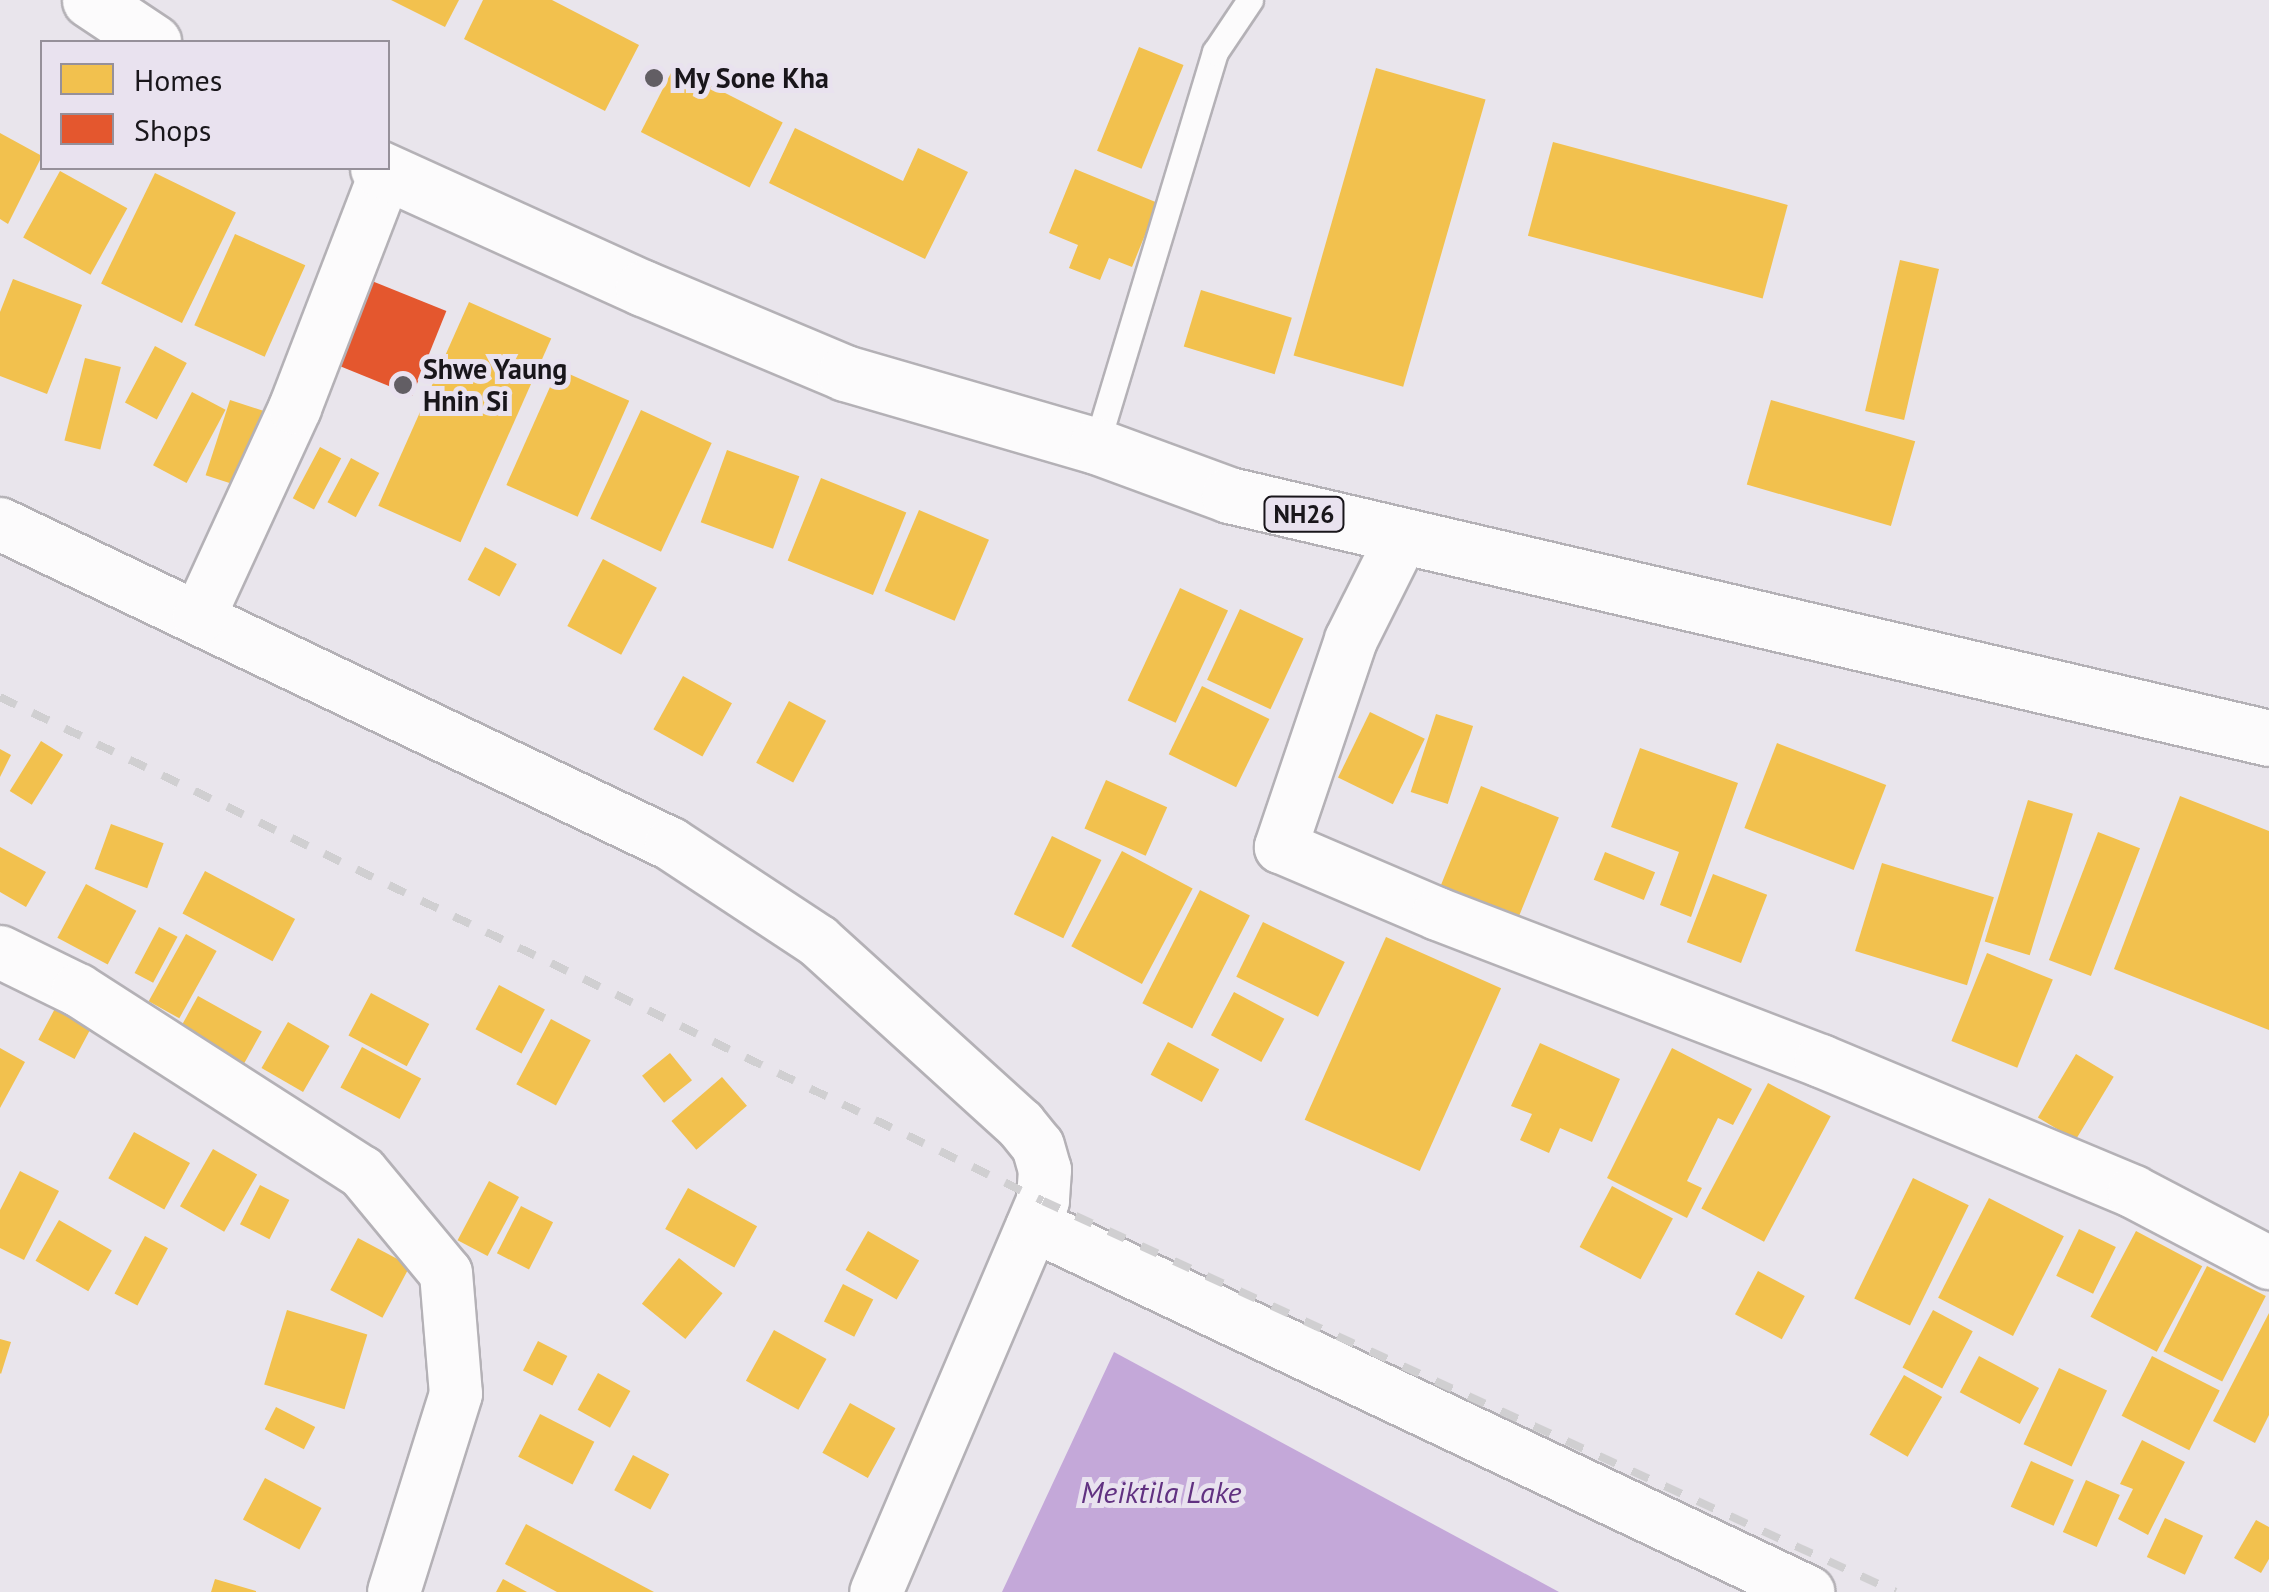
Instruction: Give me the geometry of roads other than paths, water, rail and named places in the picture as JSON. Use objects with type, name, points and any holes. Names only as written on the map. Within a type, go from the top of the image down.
[{"type":"highway","points":[[90,0],[149,40]]},
{"type":"highway","name":"NH26","points":[[382,170],[643,288],[845,372],[1096,446],[1229,495],[2269,738]]},
{"type":"street","points":[[199,618],[295,408],[382,170]]},
{"type":"street","points":[[0,524],[672,844],[818,941],[1020,1124],[1038,1146],[1045,1170],[1043,1200],[876,1592]]},
{"type":"street","points":[[1402,538],[1351,640],[1281,847],[1438,914],[1821,1060],[2134,1192],[2269,1263]]},
{"type":"street","points":[[0,952],[78,990],[362,1172],[446,1273],[456,1394],[394,1592]]},
{"type":"street","points":[[1033,1225],[1808,1592]]},
{"type":"lane","points":[[1096,446],[1214,52],[1250,0]]},
{"type":"water","name":"Meiktila Lake","points":[[1114,1352],[1559,1592],[1002,1592]]},
{"type":"railway","points":[[0,697],[1043,1201],[1896,1592]]},
{"type":"place","name":"My Sone Kha","points":[[654,78]]},
{"type":"place","name":"Shwe Yaung Hnin Si","points":[[403,385]]}]
